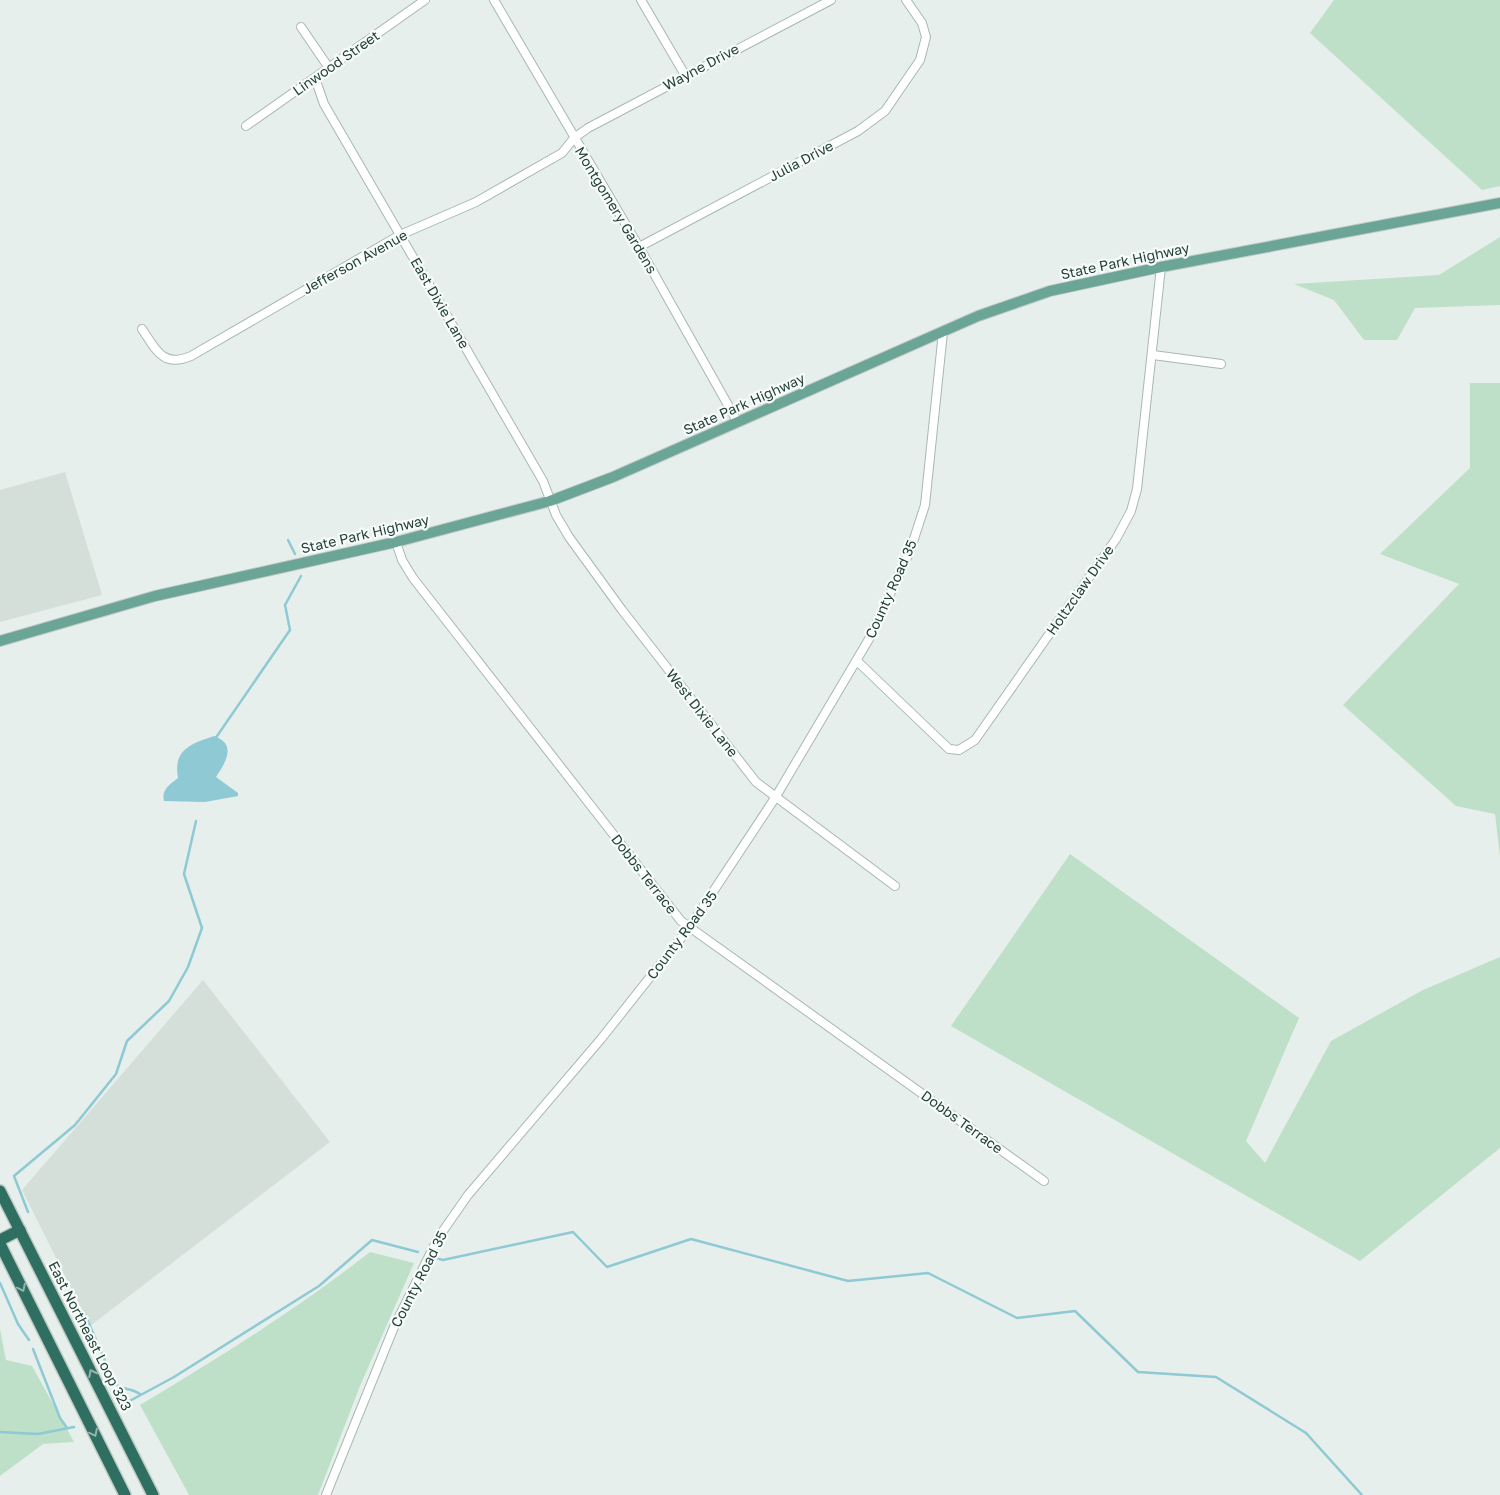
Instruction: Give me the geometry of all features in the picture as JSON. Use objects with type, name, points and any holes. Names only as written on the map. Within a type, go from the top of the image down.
[{"type":"highway","name":"East Northeast Loop 323","points":[[0,1191],[153,1495]]},
{"type":"highway","points":[[0,1240],[20,1230]]},
{"type":"highway","points":[[0,1244],[125,1495]]},
{"type":"main road","name":"State Park Highway","points":[[0,641],[155,596],[396,542],[550,501],[612,477],[994,310],[1050,291],[1161,267],[1500,203]]},
{"type":"street","name":"Linwood Street","points":[[246,126],[425,0]]},
{"type":"street","name":"Montgomery Gardens","points":[[494,0],[639,247],[737,421]]},
{"type":"street","points":[[641,0],[685,75]]},
{"type":"street","name":"Wayne Drive","points":[[574,138],[685,75],[831,0]]},
{"type":"street","name":"Julia Drive","points":[[639,247],[873,121],[885,112],[920,60],[926,37],[922,23],[906,0]]},
{"type":"street","points":[[301,27],[329,68]]},
{"type":"street","name":"East Dixie Lane","points":[[315,78],[324,104],[543,482],[550,501]]},
{"type":"street","name":"Jefferson Avenue","points":[[142,329],[165,359],[183,360],[216,343],[400,235],[476,202],[562,153],[574,138]]},
{"type":"street","name":"Holtzclaw Drive","points":[[857,660],[949,749],[959,750],[975,740],[1116,539],[1131,511],[1137,489],[1153,355],[1161,267]]},
{"type":"street","name":"County Road 35","points":[[326,1495],[394,1327],[438,1238],[468,1195],[605,1034],[689,928],[774,798],[857,660],[910,551],[922,513],[943,332]]},
{"type":"street","points":[[1153,355],[1221,364]]},
{"type":"street","name":"West Dixie Lane","points":[[550,501],[569,537],[622,610],[750,775],[774,798],[895,886]]},
{"type":"street","name":"Dobbs Terrace","points":[[396,542],[402,560],[413,578],[669,906],[689,928],[1044,1181]]},
{"type":"shaded area","points":[[65,472],[102,595],[0,622],[0,490]]},
{"type":"shaded area","points":[[203,980],[330,1142],[90,1326],[22,1190]]},
{"type":"green space","points":[[1334,0],[1500,0],[1500,186],[1482,190],[1310,33]]},
{"type":"green space","points":[[1500,237],[1500,305],[1415,308],[1397,340],[1364,340],[1334,300],[1294,284],[1439,275]]},
{"type":"green space","points":[[1470,383],[1500,383],[1500,857],[1495,814],[1456,806],[1343,705],[1459,584],[1380,554],[1470,468]]},
{"type":"green space","points":[[1070,854],[1299,1018],[1246,1141],[1265,1163],[1331,1041],[1423,990],[1500,957],[1500,1148],[1360,1261],[951,1026]]},
{"type":"green space","points":[[370,1252],[414,1263],[360,1386],[318,1495],[189,1495],[140,1405],[257,1332]]},
{"type":"green space","points":[[0,1329],[6,1360],[32,1366],[74,1442],[43,1444],[0,1476]]},
{"type":"water","points":[[214,736],[221,739],[227,749],[226,760],[216,777],[238,793],[238,796],[205,802],[164,801],[165,790],[178,778],[177,768],[181,755],[191,745]]},
{"type":"waterway","points":[[288,540],[295,554]]},
{"type":"waterway","points":[[215,739],[290,630],[285,605],[301,576]]},
{"type":"waterway","points":[[28,1212],[14,1176],[75,1125],[116,1074],[127,1041],[169,1001],[188,967],[202,928],[184,874],[196,821]]},
{"type":"waterway","points":[[436,1258],[443,1260],[573,1232],[607,1267],[691,1239],[848,1281],[928,1273],[1017,1318],[1075,1311],[1138,1372],[1216,1377],[1306,1433],[1362,1495]]},
{"type":"waterway","points":[[124,1404],[174,1377],[319,1286],[372,1240],[418,1252]]},
{"type":"waterway","points":[[0,1283],[18,1324],[29,1340]]},
{"type":"waterway","points":[[84,1312],[115,1384],[140,1394]]},
{"type":"waterway","points":[[33,1349],[60,1418],[67,1428]]},
{"type":"waterway","points":[[0,1432],[38,1434],[74,1427]]}]
